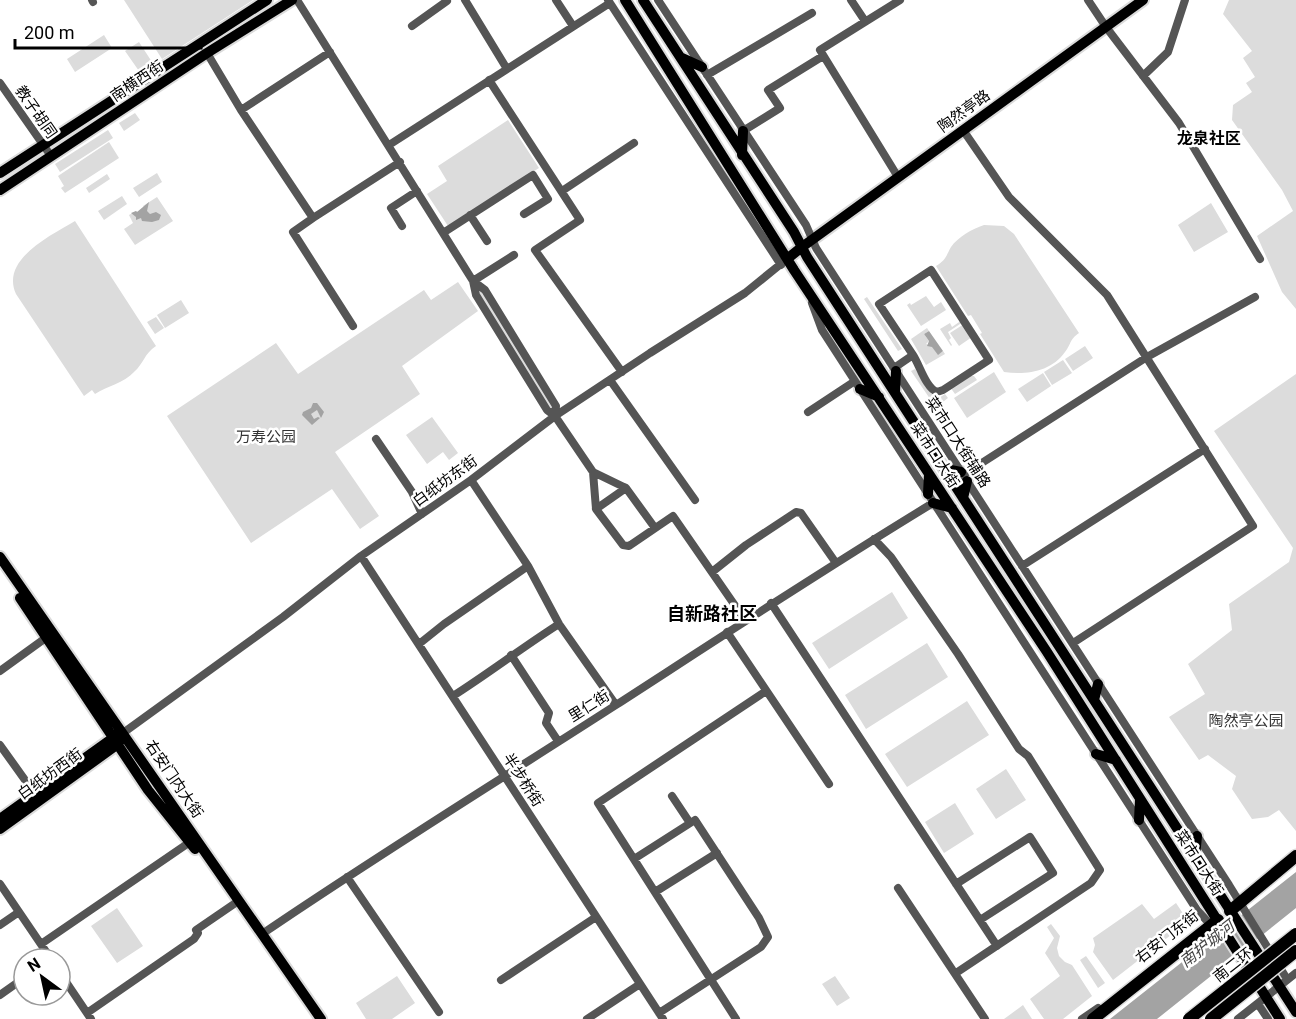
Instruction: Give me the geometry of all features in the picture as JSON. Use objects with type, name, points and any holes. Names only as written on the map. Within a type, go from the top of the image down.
[{"type":"highway","points":[[1235,908],[1296,854]]},
{"type":"highway","points":[[1093,1019],[1216,921]]},
{"type":"highway","name":"南二环","points":[[1189,1019],[1296,934]]},
{"type":"highway","name":"南二环","points":[[1211,1019],[1296,951]]},
{"type":"main road","name":"南横西街","points":[[0,173],[267,0]]},
{"type":"main road","name":"南横西街","points":[[0,190],[207,53],[292,0]]},
{"type":"main road","name":"菜市口大街","points":[[625,0],[784,262],[809,294],[952,508],[1116,760],[1216,921],[1247,964],[1262,1000],[1280,1019]]},
{"type":"main road","name":"菜市口大街","points":[[643,0],[742,155],[794,232],[806,243],[895,392],[1195,857],[1235,908],[1284,983],[1296,1011]]},
{"type":"main road","name":"陶然亭路","points":[[784,262],[806,243],[1143,0]]},
{"type":"main road","points":[[678,56],[704,71]]},
{"type":"main road","points":[[742,155],[743,131]]},
{"type":"main road","points":[[895,369],[895,392]]},
{"type":"main road","points":[[857,385],[879,397]]},
{"type":"main road","points":[[945,470],[964,476],[963,498]]},
{"type":"main road","points":[[929,474],[930,498],[952,508]]},
{"type":"main road","name":"右安门内大街","points":[[1,565],[118,738],[148,790],[190,842],[313,1019]]},
{"type":"main road","name":"右安门内大街","points":[[1,565],[47,637],[118,738],[262,934],[321,1019]]},
{"type":"main road","points":[[1094,700],[1098,684]]},
{"type":"main road","name":"白纸坊西街","points":[[0,819],[118,738]]},
{"type":"main road","name":"白纸坊西街","points":[[0,828],[118,738]]},
{"type":"main road","points":[[1096,754],[1116,760]]},
{"type":"main road","points":[[1139,820],[1140,798]]},
{"type":"main road","points":[[1195,857],[1197,836]]},
{"type":"street","points":[[297,0],[473,281],[485,290],[556,406],[555,416],[593,472],[596,509],[625,546],[629,546],[673,516],[745,620]]},
{"type":"street","points":[[412,26],[448,0]]},
{"type":"street","points":[[465,0],[507,69]]},
{"type":"street","points":[[556,0],[573,26]]},
{"type":"street","name":"菜市口大街辅路","points":[[658,0],[806,225],[806,243],[895,369],[1197,836],[1235,908]]},
{"type":"street","points":[[851,0],[865,21]]},
{"type":"street","points":[[743,131],[780,108],[768,90],[865,21],[900,0]]},
{"type":"street","points":[[1088,0],[1179,123],[1260,259]]},
{"type":"street","points":[[1143,76],[1168,52],[1185,0]]},
{"type":"street","points":[[389,145],[609,2],[784,262]]},
{"type":"street","points":[[704,71],[812,13]]},
{"type":"street","points":[[242,110],[330,52]]},
{"type":"street","points":[[207,53],[313,218]]},
{"type":"street","points":[[822,53],[898,177]]},
{"type":"street","points":[[489,80],[580,220],[535,250],[622,372]]},
{"type":"street","name":"教子胡同","points":[[0,83],[51,156]]},
{"type":"street","points":[[963,130],[1009,197],[1107,295],[1253,526],[1073,643]]},
{"type":"street","points":[[562,191],[634,143]]},
{"type":"street","points":[[353,326],[293,232],[400,162]]},
{"type":"street","points":[[443,233],[533,175],[548,199],[524,214]]},
{"type":"street","points":[[402,226],[391,208],[417,190]]},
{"type":"street","points":[[470,215],[487,241]]},
{"type":"street","points":[[473,281],[514,255]]},
{"type":"street","name":"白纸坊东街","points":[[118,738],[283,617],[361,556],[471,480],[555,416],[746,293],[784,262]]},
{"type":"street","points":[[931,270],[989,360],[944,390],[937,392],[932,391],[928,386],[923,371],[913,355],[879,304],[931,270]]},
{"type":"street","points":[[809,294],[822,330],[1197,910],[1216,921]]},
{"type":"street","points":[[964,476],[1147,357],[1255,297]]},
{"type":"street","points":[[895,369],[913,355]]},
{"type":"street","points":[[610,380],[695,500]]},
{"type":"street","points":[[808,412],[857,385]]},
{"type":"street","points":[[376,439],[411,492],[422,514]]},
{"type":"street","points":[[1022,566],[1205,449]]},
{"type":"street","points":[[593,472],[626,488],[655,528]]},
{"type":"street","points":[[471,480],[528,566],[559,624],[616,705]]},
{"type":"street","points":[[596,509],[626,488]]},
{"type":"street","name":"里仁街","points":[[262,934],[771,603],[874,539],[930,498]]},
{"type":"street","points":[[711,572],[746,545],[799,512],[836,563]]},
{"type":"street","points":[[874,539],[891,557],[958,654],[1019,749],[1028,756],[1100,870],[1091,883],[956,973]]},
{"type":"street","name":"半步桥街","points":[[361,556],[661,1016]]},
{"type":"street","points":[[419,644],[528,566]]},
{"type":"street","points":[[771,603],[997,946]]},
{"type":"street","points":[[453,696],[559,624]]},
{"type":"street","points":[[727,632],[829,784]]},
{"type":"street","points":[[0,670],[47,637]]},
{"type":"street","points":[[511,655],[549,713],[546,723],[558,741]]},
{"type":"street","points":[[736,1019],[598,803],[766,691]]},
{"type":"street","points":[[0,745],[34,794]]},
{"type":"street","points":[[672,796],[690,823]]},
{"type":"street","points":[[634,859],[695,820],[759,918],[768,937],[760,947],[661,1016]]},
{"type":"street","points":[[956,884],[1030,837],[1053,873],[980,920]]},
{"type":"street","points":[[41,944],[190,842]]},
{"type":"street","points":[[655,892],[717,853]]},
{"type":"street","points":[[347,877],[439,1012]]},
{"type":"street","points":[[0,885],[43,947]]},
{"type":"street","points":[[898,888],[985,1019]]},
{"type":"street","points":[[72,991],[89,1016],[194,939],[198,933],[196,930],[234,904]]},
{"type":"street","name":"右安门东街","points":[[1082,1019],[1235,908]]},
{"type":"street","points":[[0,925],[19,912]]},
{"type":"street","points":[[501,980],[596,917]]},
{"type":"street","points":[[1238,1019],[1296,973]]},
{"type":"street","points":[[587,1019],[640,984]]},
{"type":"street","points":[[1262,1000],[1268,1019]]},
{"type":"green space","points":[[124,0],[253,0],[162,59]]},
{"type":"green space","points":[[1229,0],[1296,0],[1296,309],[1282,292],[1257,236],[1293,211],[1282,190],[1232,120],[1233,105],[1252,92],[1246,83],[1255,77],[1243,58],[1252,51],[1223,14]]},
{"type":"green space","points":[[104,35],[112,48],[75,72],[67,59]]},
{"type":"green space","points":[[139,42],[152,62],[139,71],[125,51]]},
{"type":"green space","points":[[135,113],[140,120],[124,131],[119,123]]},
{"type":"green space","points":[[508,120],[539,168],[448,226],[427,194],[447,181],[438,166]]},
{"type":"green space","points":[[108,130],[113,138],[60,172],[55,164]]},
{"type":"green space","points":[[109,142],[119,158],[65,193],[58,176]]},
{"type":"green space","points":[[157,173],[162,182],[139,197],[133,188]]},
{"type":"green space","points":[[107,174],[110,179],[89,193],[86,188]]},
{"type":"green space","points":[[122,196],[127,204],[104,220],[98,211]]},
{"type":"green space","points":[[157,197],[173,221],[135,245],[124,229],[133,223],[129,215],[144,208],[143,206]]},
{"type":"green space","points":[[1211,203],[1228,232],[1194,252],[1178,225]]},
{"type":"green space","points":[[75,221],[156,346],[130,376],[95,394],[92,390],[84,396],[16,294],[13,281],[15,270],[31,250]]},
{"type":"green space","points":[[984,225],[1004,226],[1014,234],[1079,333],[1059,359],[1038,371],[1004,372],[971,315],[968,316],[936,266],[944,260],[957,240]]},
{"type":"green space","points":[[473,281],[485,290],[556,406],[555,416],[476,295]]},
{"type":"green space","name":"万寿公园","points":[[458,282],[478,311],[402,366],[420,394],[335,452],[379,516],[360,529],[332,489],[251,543],[167,416],[276,343],[298,374],[424,290],[431,300]]},
{"type":"green space","points":[[926,296],[934,307],[941,302],[946,310],[921,326],[907,305]]},
{"type":"green space","points":[[867,297],[902,349],[898,351],[864,299]]},
{"type":"green space","points":[[181,300],[189,313],[165,328],[157,315]]},
{"type":"green space","points":[[156,317],[164,328],[155,334],[147,322]]},
{"type":"green space","points":[[962,320],[963,322],[948,332],[951,346],[940,329],[950,323],[952,327]]},
{"type":"green space","points":[[964,324],[972,337],[959,346],[950,333]]},
{"type":"green space","points":[[927,328],[929,331],[924,334],[929,341],[926,344],[932,346],[938,354],[943,351],[945,354],[926,365],[911,339]]},
{"type":"green space","points":[[1085,346],[1093,358],[1073,371],[1065,359]]},
{"type":"green space","points":[[1063,360],[1072,373],[1052,385],[1044,372]]},
{"type":"green space","points":[[915,369],[936,400],[945,394],[948,398],[939,405],[942,410],[939,412],[911,371]]},
{"type":"green space","points":[[994,372],[1006,392],[967,418],[954,398]]},
{"type":"green space","points":[[1043,373],[1051,386],[1027,402],[1018,389]]},
{"type":"green space","name":"陶然亭公园","points":[[1296,374],[1296,831],[1279,810],[1268,817],[1252,819],[1232,789],[1236,776],[1208,755],[1199,760],[1169,717],[1205,694],[1188,664],[1232,630],[1229,604],[1289,562],[1293,548],[1214,431]]},
{"type":"green space","points":[[967,376],[974,376],[977,380],[955,394],[950,387]]},
{"type":"green space","points":[[432,417],[458,453],[449,460],[443,452],[427,464],[406,435]]},
{"type":"green space","points":[[892,592],[908,618],[829,669],[812,643]]},
{"type":"green space","points":[[927,643],[948,677],[866,729],[845,695]]},
{"type":"green space","points":[[967,701],[989,735],[907,787],[885,754]]},
{"type":"green space","points":[[1006,769],[1026,800],[996,819],[976,789]]},
{"type":"green space","points":[[955,803],[974,834],[944,853],[925,822]]},
{"type":"green space","points":[[1176,903],[1186,918],[1185,924],[1113,980],[1093,952],[1095,945],[1093,938],[1142,904],[1154,919]]},
{"type":"green space","points":[[117,908],[143,946],[117,963],[91,926]]},
{"type":"green space","points":[[1051,924],[1060,936],[1057,948],[1059,956],[1072,965],[1092,996],[1063,1019],[1044,1019],[1030,999],[1060,976],[1045,953],[1054,938],[1047,927]]},
{"type":"green space","points":[[1086,956],[1105,983],[1098,988],[1080,960]]},
{"type":"green space","points":[[397,976],[415,1003],[392,1019],[366,1019],[356,1003]]},
{"type":"green space","points":[[835,976],[850,998],[837,1006],[822,984]]},
{"type":"green space","points":[[1023,1005],[1032,1019],[1004,1019]]},
{"type":"water","points":[[149,202],[147,211],[150,214],[156,212],[161,215],[159,220],[142,221],[141,218],[136,220],[131,213],[137,212]]},
{"type":"water","points":[[929,331],[943,351],[938,355],[932,347],[927,346],[929,341],[924,334]]},
{"type":"water","points":[[313,403],[317,403],[324,412],[321,418],[317,410],[311,414],[314,419],[320,418],[312,425],[302,415],[311,408]]},
{"type":"water","name":"南护城河","points":[[1296,872],[1296,908],[1157,1019],[1110,1019]]},
{"type":"district","name":"龙泉社区","points":[[1209,138]]},
{"type":"district","name":"自新路社区","points":[[712,613]]}]
